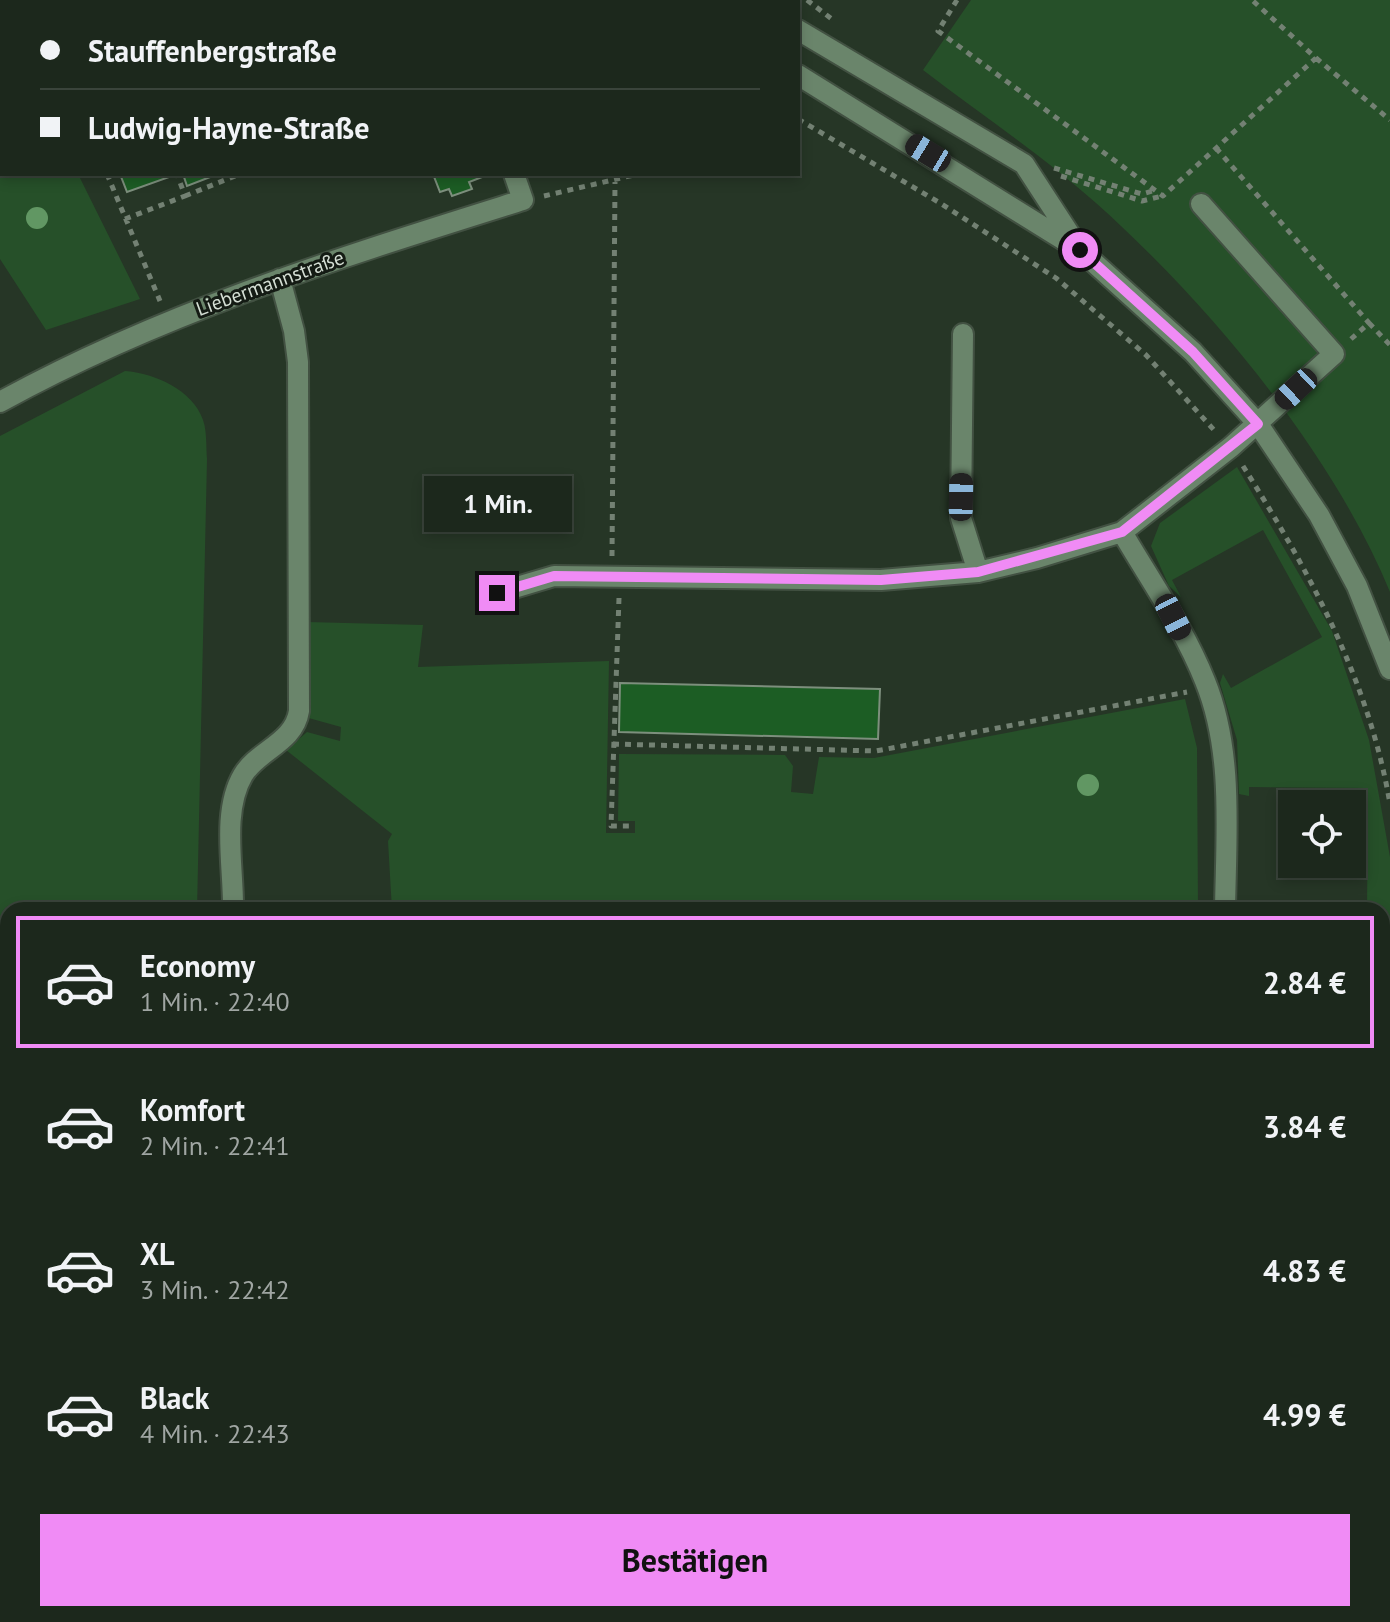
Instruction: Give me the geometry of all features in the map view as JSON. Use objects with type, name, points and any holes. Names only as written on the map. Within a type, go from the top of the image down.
[{"type":"street","points":[[800,31],[1034,164],[1080,250]]},
{"type":"street","points":[[800,76],[1080,250],[1193,352],[1258,424],[1326,526],[1357,586],[1390,669]]},
{"type":"street","points":[[515,176],[523,200]]},
{"type":"street","name":"Liebermannstraße","points":[[0,402],[168,320],[280,279],[523,200]]},
{"type":"street","points":[[497,593],[554,576],[868,580],[978,572],[1122,532],[1231,447],[1334,354],[1201,204]]},
{"type":"street","points":[[233,902],[232,809],[235,791],[245,772],[292,729],[299,711],[298,362],[294,331],[280,279]]},
{"type":"street","points":[[963,334],[961,518],[978,572]]},
{"type":"street","points":[[1122,532],[1173,617],[1207,687],[1219,729],[1225,780],[1225,902]]},
{"type":"path","points":[[957,0],[938,31],[1163,196]]},
{"type":"path","points":[[1252,0],[1390,120]]},
{"type":"path","points":[[1034,164],[1142,201],[1163,196],[1316,58]]},
{"type":"path","points":[[800,120],[940,203],[1056,278],[1146,355],[1231,447],[1318,594],[1352,670],[1374,732],[1390,804]]},
{"type":"path","points":[[1216,148],[1390,345]]},
{"type":"path","points":[[1034,164],[1142,194],[1157,190]]},
{"type":"path","points":[[108,176],[157,296]]},
{"type":"path","points":[[178,176],[185,196]]},
{"type":"path","points":[[125,219],[235,176]]},
{"type":"path","points":[[523,200],[632,176]]},
{"type":"path","points":[[615,182],[616,577],[611,826],[629,826]]},
{"type":"path","points":[[1334,354],[1369,323]]},
{"type":"path","points":[[613,744],[876,751],[1207,687]]},
{"type":"path","points":[[622,1622],[631,1622]]},
{"type":"green space","points":[[971,0],[1390,0],[1390,592],[1335,486],[1264,382],[1223,333],[1139,243],[1096,203],[1033,151],[923,70]]},
{"type":"green space","points":[[0,176],[79,176],[140,299],[46,330],[0,259]]},
{"type":"green space","points":[[125,371],[148,375],[171,385],[191,400],[203,420],[207,459],[197,902],[0,902],[0,436]]},
{"type":"green space","points":[[1237,467],[1332,631],[1369,740],[1390,857],[1390,902],[1367,902],[1368,788],[1249,787],[1249,796],[1239,794],[1237,740],[1220,683],[1223,674],[1231,688],[1322,637],[1263,530],[1172,580],[1181,597],[1169,586],[1151,546],[1160,523]]},
{"type":"green space","points":[[307,622],[423,625],[418,667],[609,661],[606,833],[635,833],[635,821],[618,821],[619,754],[785,755],[793,766],[791,792],[813,794],[819,757],[874,758],[1185,699],[1197,748],[1198,902],[392,902],[388,841],[392,834],[286,750],[307,732],[340,741],[341,727],[305,717]]},
{"type":"building","points":[[121,176],[172,176],[127,192]]},
{"type":"building","points":[[184,176],[213,176],[187,186]]},
{"type":"building","points":[[434,176],[485,176],[469,182],[472,189],[452,196],[449,189],[440,192]]},
{"type":"building","points":[[620,683],[880,689],[878,739],[619,732]]},
{"type":"route","points":[[497,593],[554,576],[881,580],[978,572],[1122,532],[1258,424],[1193,352],[1080,250]]}]
